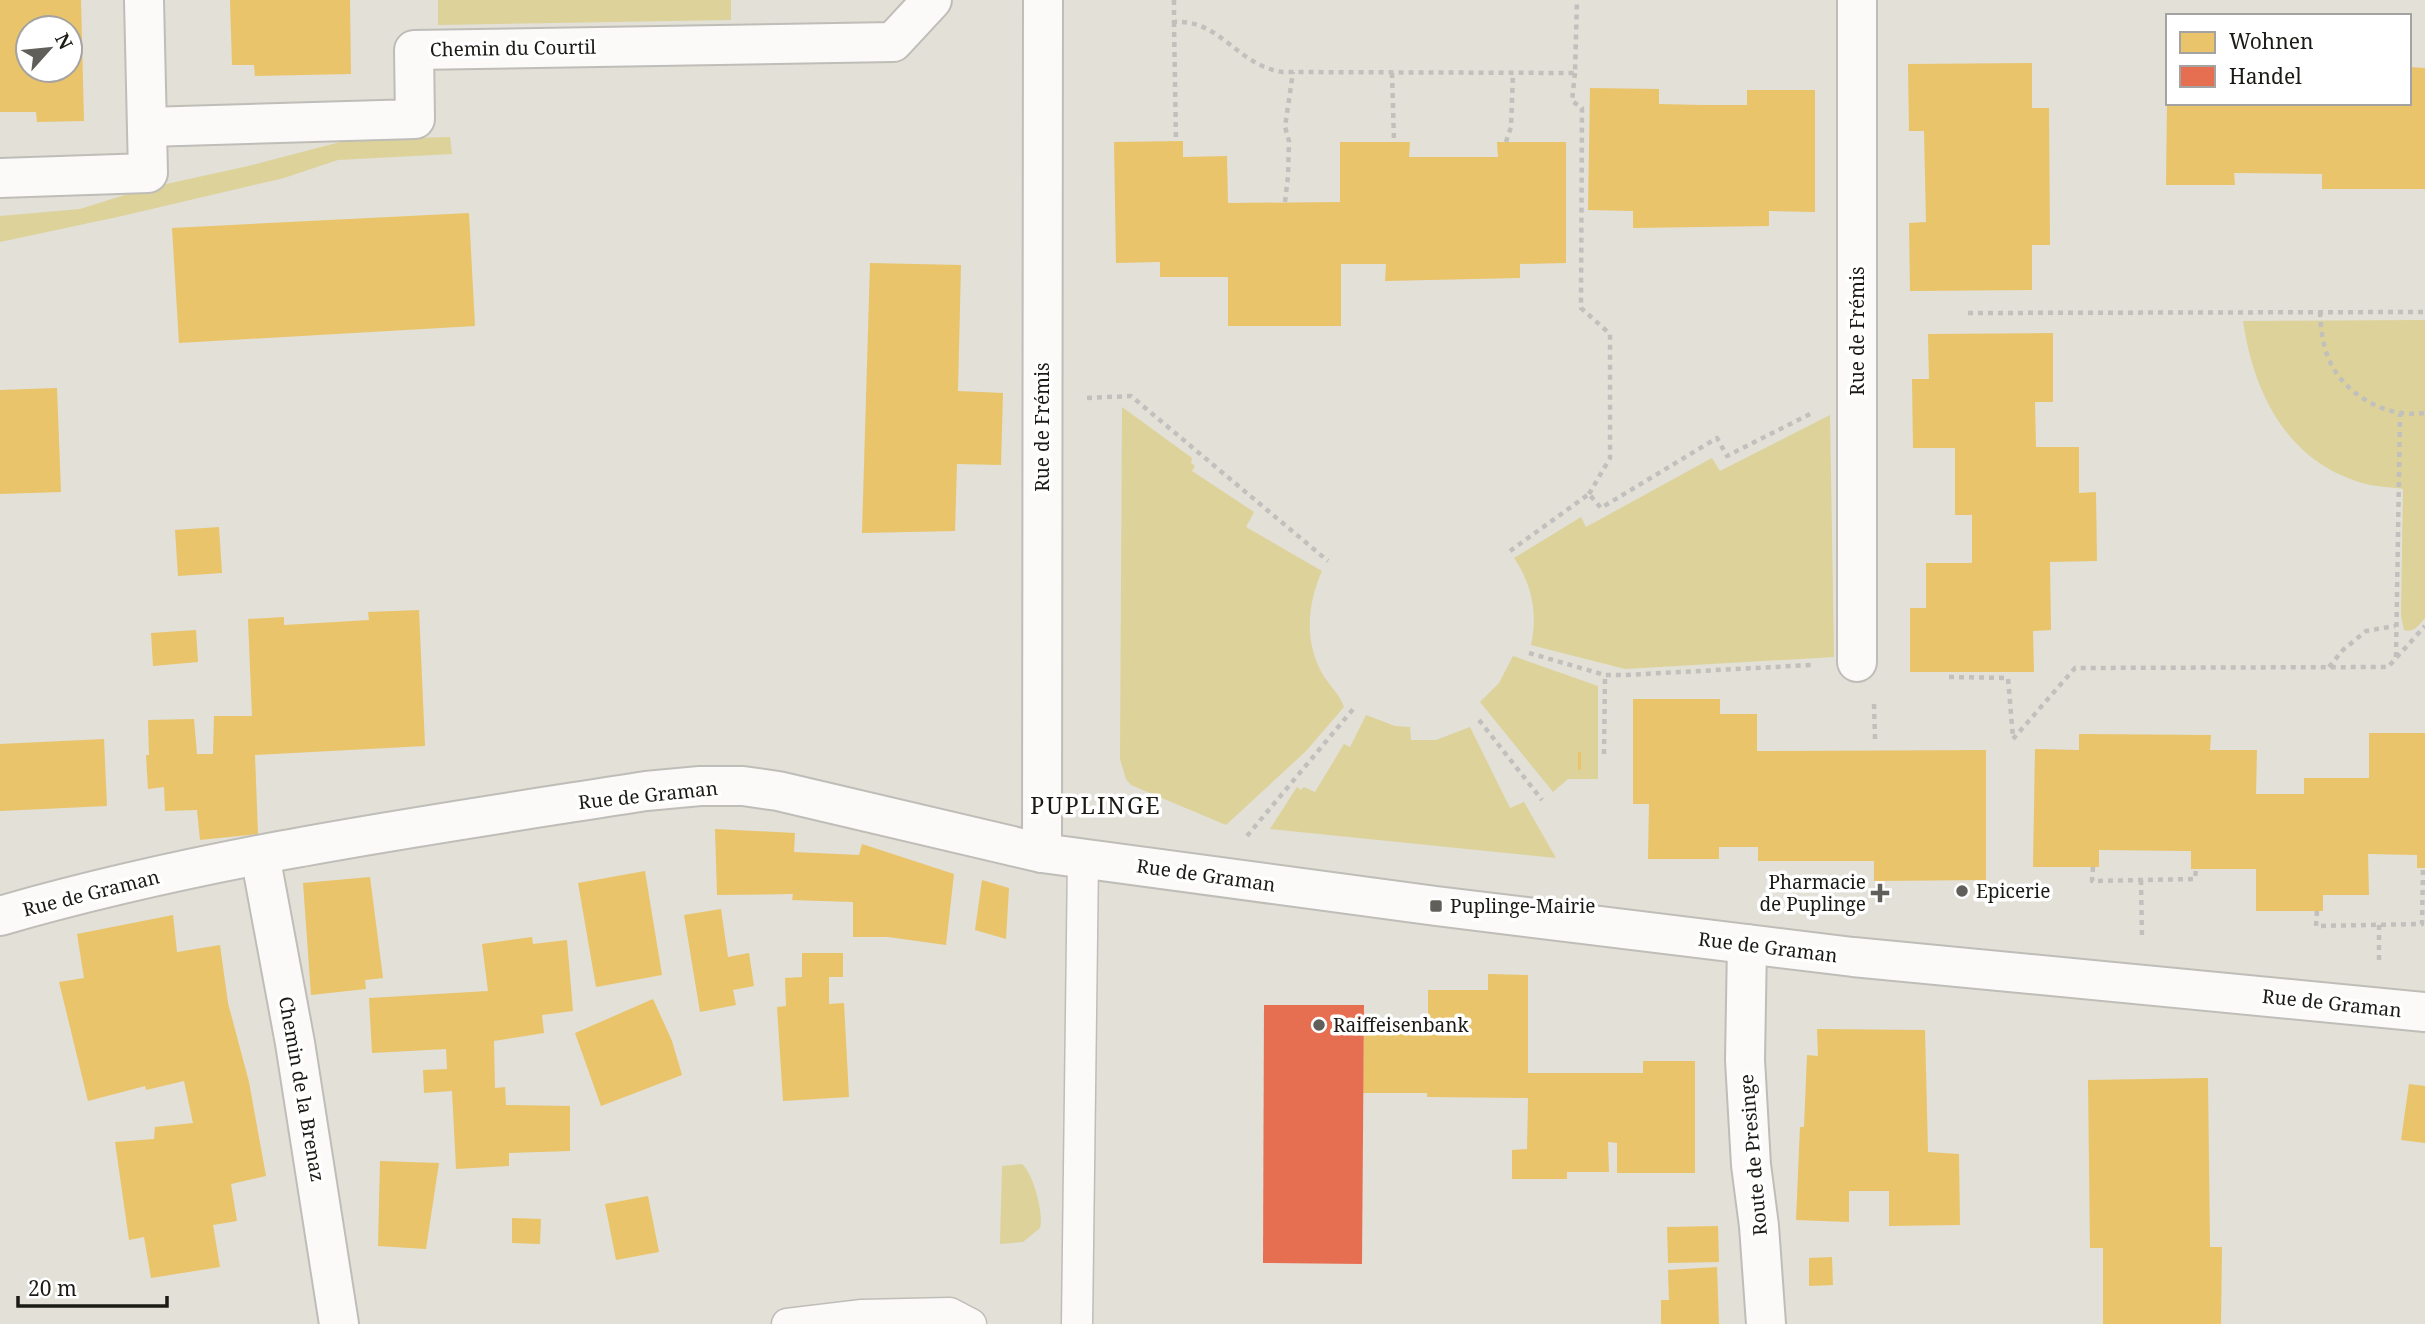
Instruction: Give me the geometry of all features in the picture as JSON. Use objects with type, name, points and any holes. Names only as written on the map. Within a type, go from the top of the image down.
[{"type":"street","points":[[0,178],[148,173],[144,0]]},
{"type":"street","name":"Chemin du Courtil","points":[[147,127],[415,119],[414,50],[893,42],[932,0]]},
{"type":"street","name":"Rue de Frémis","points":[[1042,853],[1043,0]]},
{"type":"street","name":"Rue de Frémis","points":[[1857,0],[1857,662]]},
{"type":"street","name":"Rue de Graman","points":[[0,916],[101,890],[302,846],[646,791],[700,786],[743,786],[789,793],[1042,853],[1409,903],[1853,957],[2425,1012]]},
{"type":"street","name":"Chemin de la Brenaz","points":[[260,855],[295,1043],[339,1324]]},
{"type":"street","name":"Route de Presinge","points":[[1746,944],[1745,1060],[1749,1139],[1766,1324]]},
{"type":"lane","points":[[1077,1324],[1083,859]]},
{"type":"lane","points":[[787,1324],[862,1315],[950,1313],[971,1324]]},
{"type":"path","points":[[1174,0],[1176,142]]},
{"type":"path","points":[[1510,551],[1589,494],[1610,458],[1610,334],[1581,308],[1582,108],[1572,100],[1577,0]]},
{"type":"path","points":[[1174,22],[1208,28],[1245,58],[1267,70],[1575,73]]},
{"type":"path","points":[[1285,202],[1289,141],[1286,127],[1293,72]]},
{"type":"path","points":[[1392,73],[1394,141]]},
{"type":"path","points":[[1506,142],[1511,127],[1513,73]]},
{"type":"path","points":[[2320,312],[2324,345],[2332,367],[2346,385],[2375,405],[2400,414],[2425,413]]},
{"type":"path","points":[[1968,313],[2425,312]]},
{"type":"path","points":[[1042,366],[1077,366],[1076,398],[1131,396],[1328,561]]},
{"type":"path","points":[[1589,494],[1601,508],[1717,438],[1727,456],[1856,390]]},
{"type":"path","points":[[2396,657],[2400,414]]},
{"type":"path","points":[[2329,667],[2343,650],[2366,632],[2395,626]]},
{"type":"path","points":[[1949,677],[2008,678],[2013,739],[2075,668],[2388,667],[2425,626]]},
{"type":"path","points":[[1529,653],[1605,675],[1625,676],[1872,661],[1875,740]]},
{"type":"path","points":[[1604,754],[1605,675]]},
{"type":"path","points":[[1240,845],[1354,708]]},
{"type":"path","points":[[1479,720],[1542,800]]},
{"type":"path","points":[[2093,867],[2092,881],[2195,879],[2196,869]]},
{"type":"path","points":[[2317,912],[2316,926],[2422,924],[2423,868]]},
{"type":"path","points":[[2141,880],[2143,984]]},
{"type":"shaded area","points":[[438,0],[731,0],[731,20],[438,25]]},
{"type":"shaded area","points":[[450,137],[452,154],[338,160],[284,178],[0,242],[0,216],[80,209],[144,189],[348,140]]},
{"type":"shaded area","points":[[2425,320],[2425,618],[2416,628],[2408,631],[2404,630],[2401,616],[2403,489],[2366,484],[2339,474],[2315,460],[2296,443],[2266,400],[2248,348],[2243,321]]},
{"type":"shaded area","points":[[1122,407],[1192,458],[1191,463],[1195,466],[1192,471],[1254,512],[1246,527],[1322,571],[1313,597],[1310,637],[1323,675],[1344,707],[1306,751],[1226,825],[1131,785],[1126,779],[1120,759]]},
{"type":"shaded area","points":[[1830,415],[1834,657],[1625,669],[1531,645],[1534,622],[1532,600],[1525,578],[1514,558],[1581,517],[1586,527],[1712,458],[1720,471]]},
{"type":"shaded area","points":[[1513,656],[1598,686],[1598,779],[1568,779],[1553,792],[1480,702],[1499,683]]},
{"type":"shaded area","points":[[1366,715],[1395,726],[1410,727],[1411,740],[1436,740],[1470,727],[1510,808],[1524,802],[1556,858],[1270,829],[1297,787],[1315,792],[1344,744],[1350,747]]},
{"type":"shaded area","points":[[1022,1164],[1037,1194],[1040,1228],[1023,1242],[1000,1244],[1002,1166]]},
{"type":"building: Wohnen","points":[[0,0],[81,0],[81,14],[14,14],[14,84],[83,84],[84,121],[37,122],[36,112],[0,112]]},
{"type":"building: Wohnen","points":[[230,0],[350,0],[351,74],[255,76],[254,65],[232,65]]},
{"type":"building: Wohnen","points":[[2032,63],[2032,108],[2049,108],[2050,245],[2032,245],[2032,290],[1910,291],[1909,223],[1926,222],[1924,131],[1909,131],[1908,64]]},
{"type":"building: Wohnen","points":[[2411,67],[2425,68],[2425,189],[2322,189],[2322,174],[2234,173],[2235,185],[2166,185],[2167,105],[2411,105]]},
{"type":"building: Wohnen","points":[[1590,88],[1659,89],[1659,104],[1703,105],[1747,105],[1747,90],[1815,90],[1815,212],[1769,211],[1769,226],[1633,228],[1633,211],[1588,210]]},
{"type":"building: Wohnen","points":[[1183,141],[1183,157],[1227,156],[1228,203],[1340,202],[1340,142],[1410,142],[1409,157],[1498,157],[1497,142],[1566,142],[1566,263],[1520,264],[1520,278],[1385,281],[1386,264],[1341,264],[1341,326],[1228,326],[1228,277],[1160,277],[1160,262],[1116,263],[1114,142]]},
{"type":"building: Wohnen","points":[[469,213],[475,326],[179,343],[172,228]]},
{"type":"building: Wohnen","points":[[870,263],[961,265],[958,391],[1003,393],[1001,465],[957,464],[955,531],[862,533]]},
{"type":"building: Wohnen","points":[[2053,333],[2053,402],[2035,402],[2036,447],[2079,447],[2079,493],[2096,492],[2097,561],[2050,562],[2051,630],[2033,631],[2034,672],[1910,672],[1910,608],[1926,608],[1926,563],[1972,563],[1972,515],[1955,515],[1955,448],[1913,448],[1912,379],[1929,379],[1928,334]]},
{"type":"building: Wohnen","points":[[57,388],[61,492],[0,494],[0,390]]},
{"type":"building: Wohnen","points":[[219,527],[222,573],[178,576],[175,530]]},
{"type":"building: Wohnen","points":[[419,610],[425,746],[255,755],[258,834],[200,840],[197,810],[165,811],[164,787],[148,789],[148,720],[194,719],[197,754],[213,754],[214,716],[252,716],[248,619],[284,617],[284,625],[369,620],[368,612]]},
{"type":"building: Wohnen","points":[[196,630],[198,662],[153,666],[151,633]]},
{"type":"building: Wohnen","points":[[1633,699],[1720,699],[1720,714],[1757,714],[1757,751],[1986,750],[1986,880],[1874,881],[1874,861],[1758,861],[1758,847],[1719,847],[1719,859],[1648,859],[1649,804],[1633,804]]},
{"type":"building: Wohnen","points":[[2369,733],[2425,733],[2425,868],[2417,868],[2417,855],[2368,854],[2369,895],[2323,895],[2323,911],[2256,911],[2256,869],[2191,869],[2191,851],[2099,850],[2099,867],[2033,867],[2035,749],[2079,750],[2079,734],[2211,735],[2210,750],[2257,750],[2256,794],[2304,794],[2304,778],[2369,778]]},
{"type":"building: Wohnen","points":[[104,739],[107,806],[0,811],[0,744]]},
{"type":"building: Wohnen","points":[[1578,752],[1581,752],[1581,770],[1578,770]]},
{"type":"building: Wohnen","points":[[715,829],[795,833],[794,852],[859,855],[862,844],[954,874],[946,945],[888,937],[853,937],[853,902],[792,900],[793,894],[717,895]]},
{"type":"building: Wohnen","points":[[645,871],[662,975],[596,987],[578,883]]},
{"type":"building: Wohnen","points":[[370,877],[383,978],[365,980],[366,989],[311,995],[303,883]]},
{"type":"building: Wohnen","points":[[982,880],[1009,888],[1006,939],[975,930]]},
{"type":"building: Wohnen","points":[[721,909],[728,957],[749,953],[754,986],[733,990],[736,1005],[700,1012],[684,915]]},
{"type":"building: Wohnen","points":[[173,915],[177,952],[220,945],[228,1003],[249,1082],[266,1176],[231,1184],[237,1221],[213,1225],[220,1267],[151,1278],[144,1237],[129,1240],[115,1142],[154,1139],[155,1127],[193,1123],[184,1081],[146,1090],[145,1086],[88,1101],[59,982],[84,978],[77,934]]},
{"type":"building: Wohnen","points":[[532,937],[533,944],[567,940],[573,1011],[542,1015],[544,1033],[494,1041],[495,1088],[505,1087],[506,1105],[570,1106],[570,1151],[509,1153],[509,1166],[456,1169],[452,1091],[424,1093],[423,1070],[447,1069],[446,1049],[372,1053],[369,998],[488,991],[482,944]]},
{"type":"building: Wohnen","points":[[802,953],[843,953],[843,977],[829,977],[829,1004],[844,1003],[849,1097],[783,1101],[777,1007],[786,1006],[785,978],[802,977]]},
{"type":"building: Wohnen","points":[[1488,974],[1528,975],[1528,1073],[1643,1073],[1643,1061],[1695,1061],[1695,1173],[1617,1173],[1617,1143],[1608,1142],[1609,1172],[1567,1172],[1567,1179],[1512,1179],[1512,1150],[1527,1149],[1528,1098],[1363,1093],[1364,1025],[1428,1025],[1428,990],[1488,990]]},
{"type":"building: Wohnen","points":[[653,999],[672,1041],[682,1075],[601,1106],[575,1033]]},
{"type":"building: Wohnen","points":[[1817,1029],[1925,1030],[1928,1152],[1959,1154],[1960,1225],[1889,1226],[1889,1191],[1849,1191],[1849,1222],[1796,1220],[1800,1127],[1804,1127],[1807,1055],[1818,1056]]},
{"type":"building: Wohnen","points":[[2208,1078],[2210,1247],[2222,1247],[2221,1324],[2103,1324],[2103,1248],[2090,1248],[2088,1080]]},
{"type":"building: Wohnen","points":[[2409,1084],[2425,1086],[2425,1143],[2401,1140]]},
{"type":"building: Wohnen","points":[[380,1161],[439,1163],[426,1249],[378,1246]]},
{"type":"building: Wohnen","points":[[648,1196],[659,1252],[616,1260],[605,1204]]},
{"type":"building: Wohnen","points":[[512,1218],[541,1219],[540,1244],[512,1243]]},
{"type":"building: Wohnen","points":[[1718,1226],[1719,1262],[1668,1263],[1667,1227]]},
{"type":"building: Wohnen","points":[[1832,1257],[1833,1285],[1809,1286],[1809,1258]]},
{"type":"building: Wohnen","points":[[1717,1267],[1719,1324],[1661,1324],[1661,1300],[1669,1300],[1668,1270]]},
{"type":"building: Handel","points":[[1264,1005],[1364,1005],[1362,1264],[1263,1263]]},
{"type":"place","name":"Epicerie","points":[[1962,891]]},
{"type":"place","name":"Pharmacie de Puplinge","points":[[1880,893]]},
{"type":"place","name":"Puplinge-Mairie","points":[[1436,906]]},
{"type":"place","name":"Raiffeisenbank","points":[[1319,1025]]},
{"type":"district","name":"PUPLINGE","points":[[1096,805]]}]
